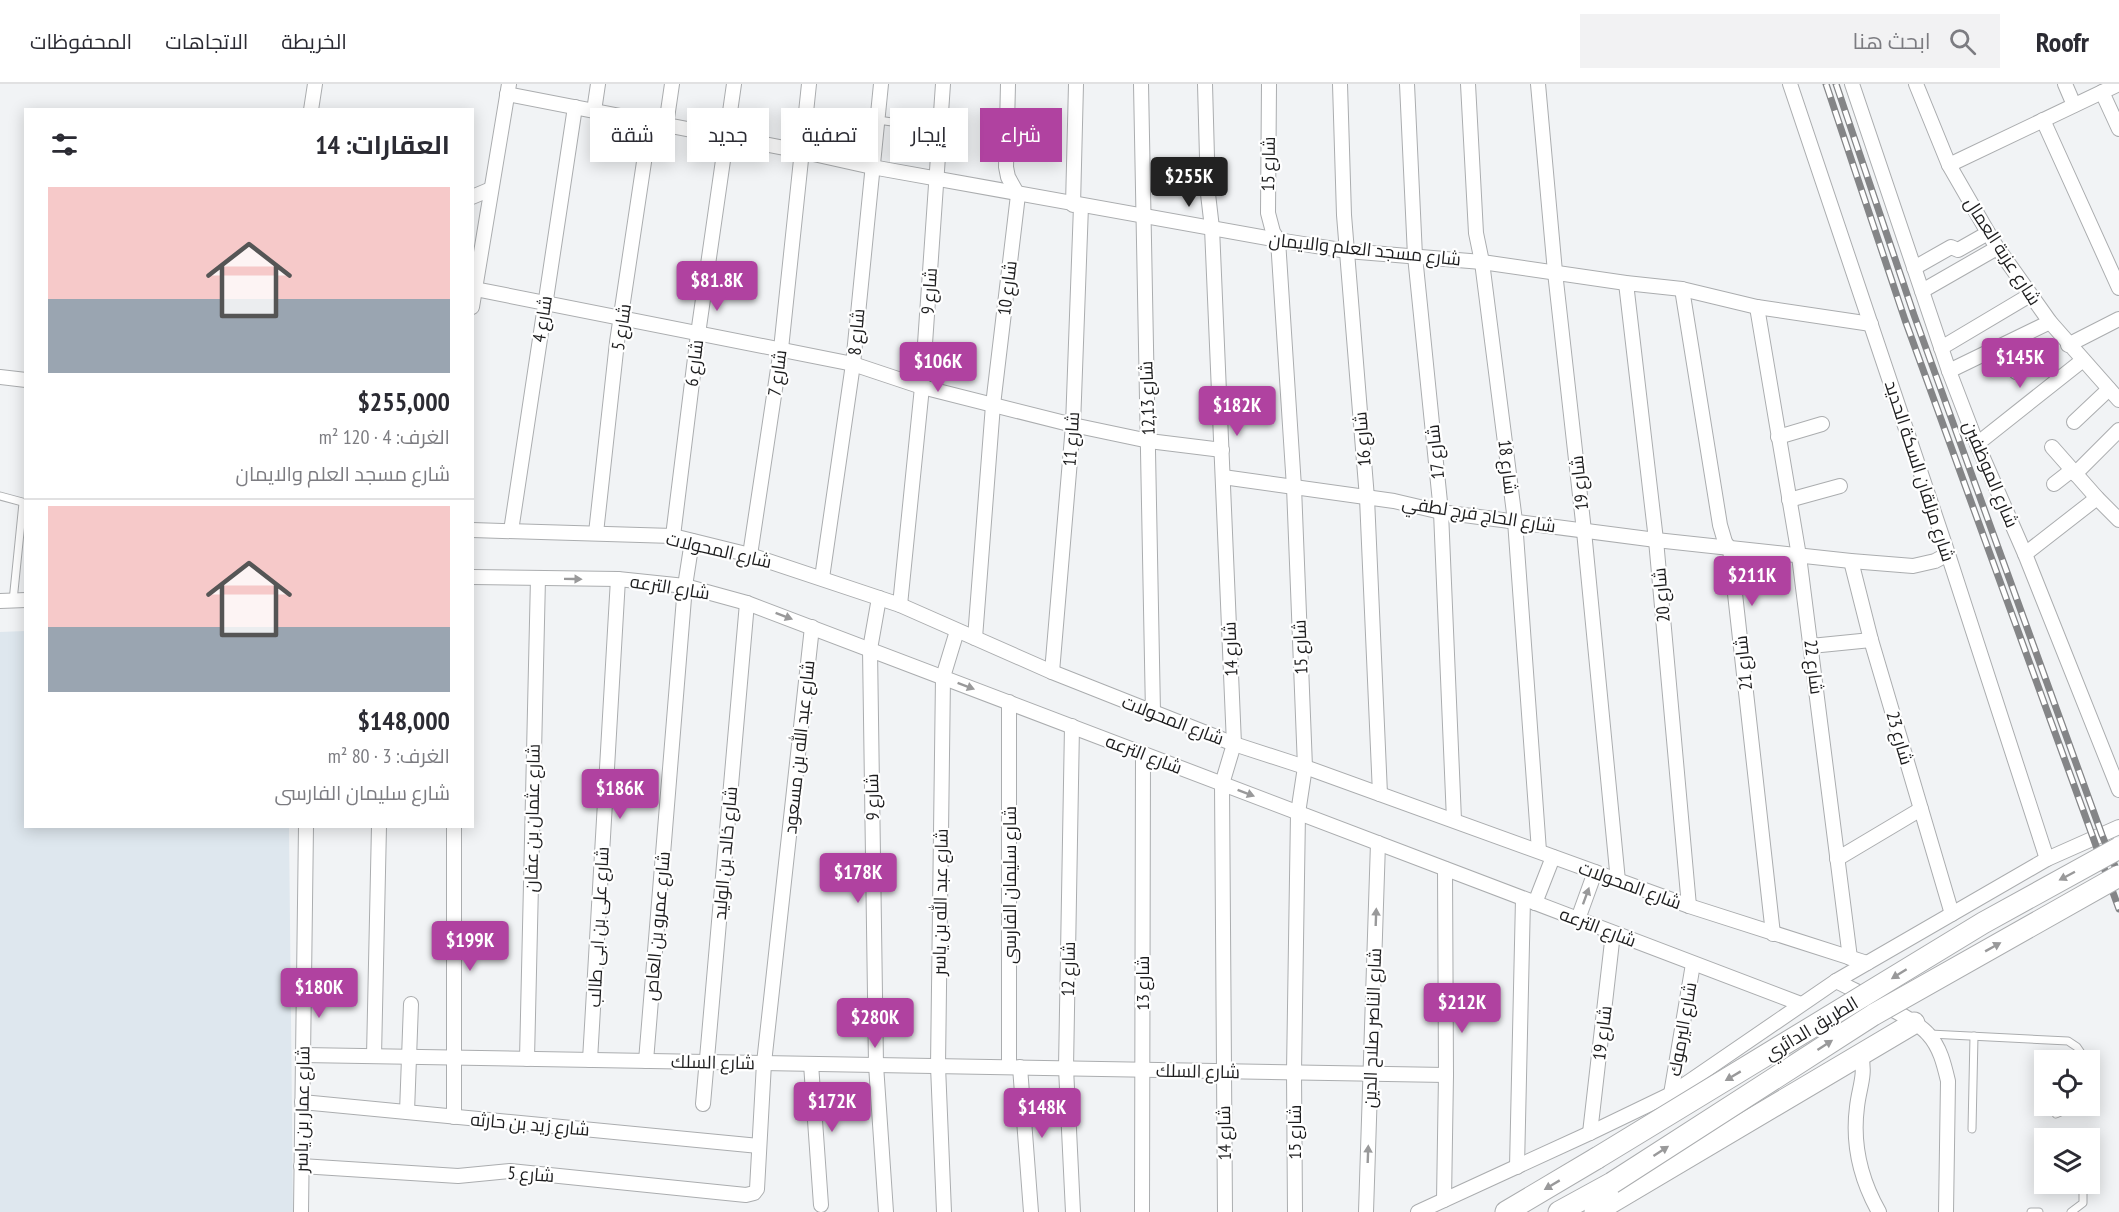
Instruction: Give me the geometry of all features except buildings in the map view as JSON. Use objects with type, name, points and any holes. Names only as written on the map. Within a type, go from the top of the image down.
[{"type":"main road","name":"الطريق الدائري","points":[[1506,1212],[1983,923],[2119,848]]},
{"type":"main road","name":"الطريق الدائري","points":[[1559,1212],[1612,1183],[1873,1015],[2119,876]]},
{"type":"main road","points":[[1595,1212],[1861,1056],[1921,1028]]},
{"type":"street","points":[[311,108],[315,84]]},
{"type":"street","points":[[594,108],[598,84]]},
{"type":"street","points":[[668,108],[672,84]]},
{"type":"street","name":"شارع 6","points":[[730,108],[734,84]]},
{"type":"street","name":"شارع 7","points":[[806,108],[809,84]]},
{"type":"street","name":"شارع 8","points":[[878,120],[881,84]]},
{"type":"street","name":"شارع 9","points":[[900,605],[922,387],[943,84]]},
{"type":"street","name":"شارع 10","points":[[975,638],[993,405],[1017,195],[1006,167],[1008,84]]},
{"type":"street","name":"شارع 11","points":[[1052,672],[1073,425],[1077,205],[1076,84]]},
{"type":"street","name":"شارع 12,13","points":[[1141,84],[1153,713]]},
{"type":"street","name":"شارع 14","points":[[1204,84],[1234,744],[1222,784],[1225,1212]]},
{"type":"street","name":"شارع 15","points":[[1269,84],[1268,213],[1273,232],[1278,240],[1294,487],[1305,767],[1298,813],[1294,1072],[1295,1212]]},
{"type":"street","name":"شارع 16","points":[[1340,84],[1344,215],[1367,498],[1380,794]]},
{"type":"street","name":"شارع 17","points":[[1407,84],[1415,256],[1441,512],[1454,820]]},
{"type":"street","name":"شارع 18","points":[[1468,84],[1476,233],[1482,262],[1515,520],[1539,851]]},
{"type":"street","name":"شارع 19","points":[[1538,84],[1555,272],[1584,531],[1618,881]]},
{"type":"street","name":"شارع مزلقان السكة الحديد","points":[[1790,84],[1948,554],[2047,859]]},
{"type":"street","name":"شارع الموظفين","points":[[1852,84],[1949,371],[2119,790]]},
{"type":"street","name":"شارع عزبة العمال","points":[[1916,84],[1949,165],[1997,248],[2068,345],[2119,400]]},
{"type":"street","points":[[2065,84],[2074,105]]},
{"type":"street","points":[[1949,165],[2119,84]]},
{"type":"street","points":[[474,295],[508,89]]},
{"type":"street","name":"شارع مسجد العلم والايمان","points":[[508,89],[590,110]]},
{"type":"street","points":[[2102,92],[2119,129]]},
{"type":"street","name":"شارع 4","points":[[511,531],[575,107]]},
{"type":"street","points":[[2043,120],[2119,288]]},
{"type":"street","name":"شارع 5","points":[[596,533],[617,342],[644,162]]},
{"type":"street","name":"شارع 6","points":[[673,536],[722,162]]},
{"type":"street","name":"شارع 7","points":[[750,555],[781,349],[800,162]]},
{"type":"street","name":"شارع مسجد العلم والايمان","points":[[850,162],[1017,195],[1278,240],[1347,250],[1482,262],[1682,289],[1757,306],[1871,324]]},
{"type":"street","name":"شارع 8","points":[[822,578],[853,364],[873,162]]},
{"type":"street","points":[[474,196],[492,189]]},
{"type":"street","points":[[1914,268],[1951,247],[1958,250],[1988,233]]},
{"type":"street","points":[[1922,291],[1997,248]]},
{"type":"street","name":"شارع 20","points":[[1626,283],[1656,540],[1689,906]]},
{"type":"street","points":[[475,289],[853,364],[922,387],[1073,425],[1149,441],[1222,450]]},
{"type":"street","name":"شارع 21","points":[[1682,289],[1720,525],[1725,542],[1730,549],[1773,934]]},
{"type":"street","points":[[1941,348],[2030,295]]},
{"type":"street","name":"شارع 22","points":[[1757,306],[1799,556],[1850,958]]},
{"type":"street","points":[[2068,345],[2119,319]]},
{"type":"street","points":[[1949,371],[2050,322]]},
{"type":"street","points":[[2004,345],[2016,372]]},
{"type":"street","points":[[1977,444],[2083,360]]},
{"type":"street","points":[[0,377],[24,380]]},
{"type":"street","points":[[2074,422],[2109,389]]},
{"type":"street","points":[[1778,436],[1822,424]]},
{"type":"street","points":[[2054,484],[2074,472],[2119,430]]},
{"type":"street","points":[[2052,447],[2097,498],[2116,512]]},
{"type":"street","name":"شارع الحاج فرج لطفي","points":[[1223,477],[1394,501],[1441,512],[1730,549],[1913,566],[1935,561],[1948,554]]},
{"type":"street","points":[[1789,500],[1840,486]]},
{"type":"street","points":[[2025,554],[2097,498]]},
{"type":"street","name":"شارع المحولات","points":[[474,530],[673,536],[750,555],[900,605],[1052,672],[1234,744],[1454,820],[1689,906],[1867,963]]},
{"type":"street","name":"شارع عمرو بن العاص","points":[[646,1061],[685,586],[692,541]]},
{"type":"street","name":"شارع 23","points":[[1851,561],[1871,640],[1952,914]]},
{"type":"street","name":"شارع الترعه","points":[[474,578],[618,579],[685,586],[747,603],[1801,1004]]},
{"type":"street","name":"شارع عثمان بن عفان","points":[[526,1059],[538,578]]},
{"type":"street","name":"شارع على بن ابى طالب","points":[[590,1060],[618,579]]},
{"type":"street","name":"شارع 9","points":[[879,597],[870,649],[876,1065],[886,1212]]},
{"type":"street","name":"شارع خالد بن الوليد","points":[[703,1104],[747,603]]},
{"type":"street","name":"شارع عبد الله بن مسعود","points":[[757,1189],[764,1063],[812,627]]},
{"type":"street","name":"شارع عبد الله بن ياسر","points":[[944,1212],[938,1066],[943,677],[957,630]]},
{"type":"street","points":[[1811,646],[1871,640]]},
{"type":"street","name":"شارع سليمان الفارسى","points":[[1009,702],[1015,1067],[1031,1212]]},
{"type":"street","name":"شارع 12","points":[[1072,726],[1066,1068],[1074,1212]]},
{"type":"street","name":"شارع 13","points":[[1142,1212],[1143,753]]},
{"type":"street","points":[[1838,859],[1921,809]]},
{"type":"street","points":[[1418,1212],[1671,1094],[1836,981],[2047,859],[2119,827]]},
{"type":"street","name":"شارع عمار بن ياسر","points":[[301,1212],[306,828]]},
{"type":"street","points":[[374,1056],[379,828]]},
{"type":"street","points":[[454,828],[454,1117]]},
{"type":"street","name":"شارع الناصر صلاح الدين","points":[[1366,1212],[1378,843]]},
{"type":"street","points":[[1517,1167],[1529,901],[1553,856]]},
{"type":"street","points":[[1444,1200],[1445,869]]},
{"type":"street","points":[[1578,919],[1595,872]]},
{"type":"street","name":"شارع 19","points":[[1590,1133],[1613,933]]},
{"type":"street","name":"شارع اليرموك","points":[[1671,1094],[1693,964]]},
{"type":"street","points":[[1836,981],[1921,1028],[1937,1048],[1944,1064],[1947,1081],[1946,1212]]},
{"type":"street","points":[[406,1112],[411,1004]]},
{"type":"street","name":"شارع السلك","points":[[303,1055],[1446,1075]]},
{"type":"street","points":[[1861,1056],[1864,1078],[1857,1105],[1857,1154],[1866,1186],[1880,1212]]},
{"type":"street","points":[[811,1064],[821,1205]]},
{"type":"street","name":"شارع زيد بن حارثه","points":[[302,1102],[759,1146]]},
{"type":"street","name":"شارع 5","points":[[301,1166],[458,1176],[517,1172],[746,1195],[754,1193],[757,1189]]},
{"type":"lane","points":[[878,120],[890,122]]},
{"type":"lane","points":[[0,496],[24,503],[13,601]]},
{"type":"lane","points":[[1921,1028],[1974,1036],[2068,1041],[2079,1050]]},
{"type":"lane","points":[[1971,1129],[1974,1036]]},
{"type":"lane","points":[[2071,1212],[2083,1203],[2083,1194]]},
{"type":"lane","points":[[2031,1212],[2039,1212]]},
{"type":"shaded area","points":[[24,631],[24,828],[289,828],[293,1212],[0,1212],[0,632]]},
{"type":"railway","points":[[1826,84],[1905,320],[2119,909]]},
{"type":"railway","points":[[1836,84],[1914,315],[2102,835],[2119,876]]}]
